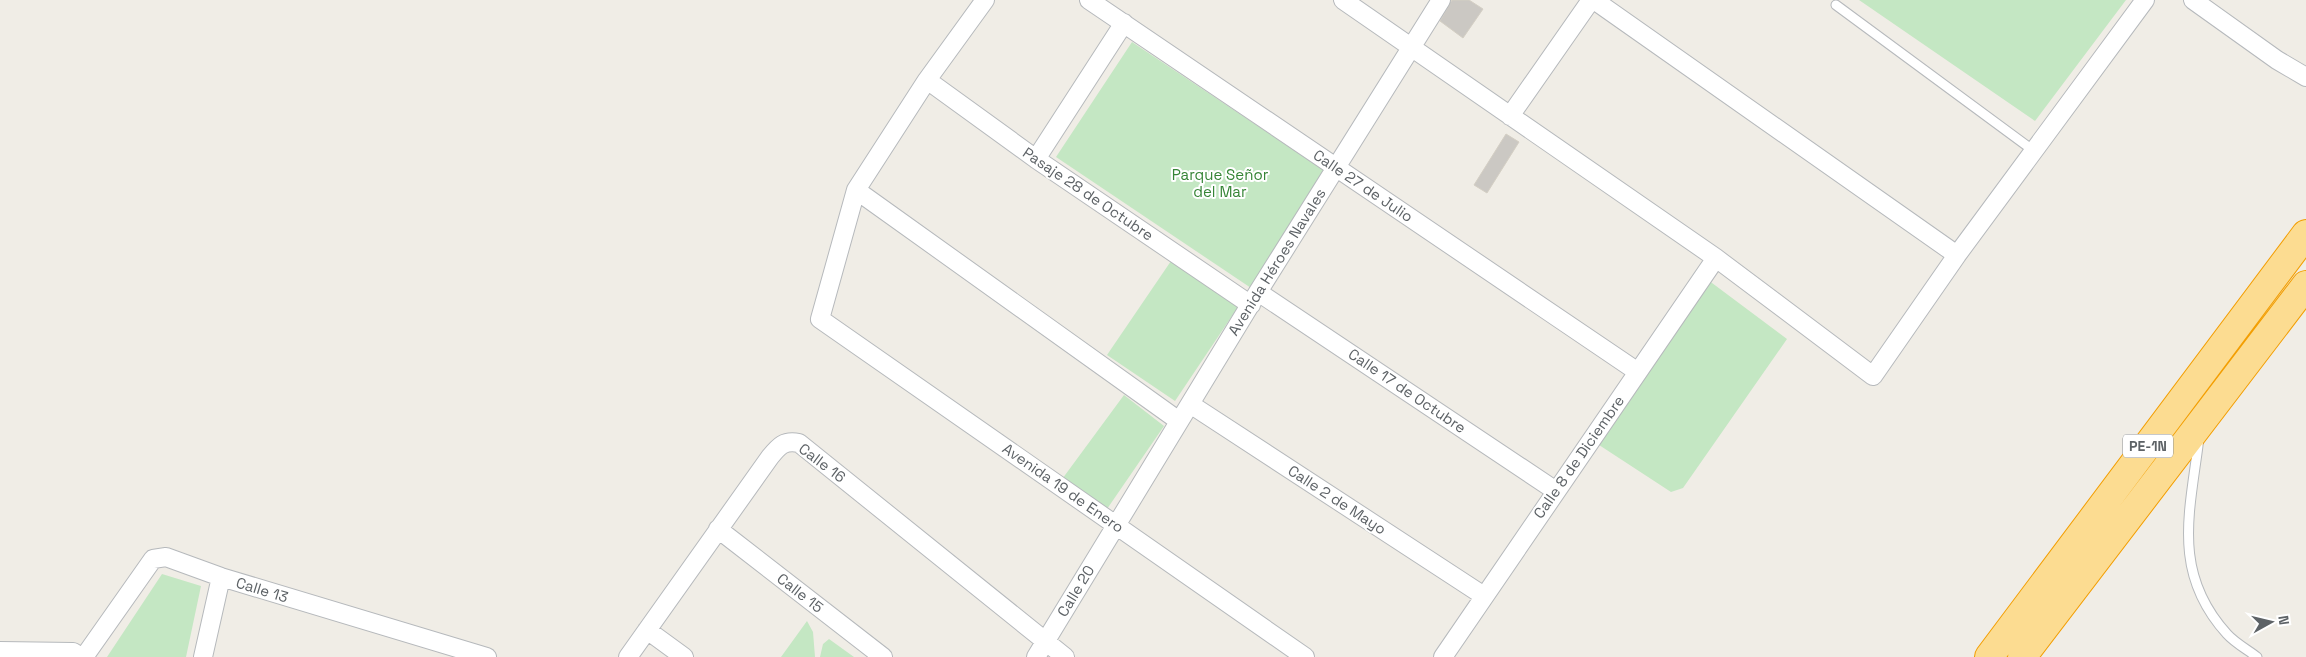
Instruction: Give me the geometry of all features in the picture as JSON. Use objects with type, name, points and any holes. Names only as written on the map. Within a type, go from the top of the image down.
[{"type":"highway","name":"PE-1N","points":[[1989,657],[2306,234]]},
{"type":"highway","name":"PE-1N","points":[[2022,657],[2306,285]]},
{"type":"street","points":[[985,0],[927,80],[856,190],[1179,421]]},
{"type":"street","name":"Calle 27 de Julio","points":[[1089,0],[1638,372]]},
{"type":"street","points":[[1343,0],[1716,258],[1873,376],[1957,255],[2145,0]]},
{"type":"street","name":"Avenida Héroes Navales","points":[[1111,532],[1410,47],[1441,0]]},
{"type":"street","points":[[1510,116],[1592,0],[1957,255]]},
{"type":"street","points":[[2193,0],[2277,60],[2306,77]]},
{"type":"street","points":[[1036,159],[1124,23]]},
{"type":"street","name":"Pasaje 28 de Octubre","points":[[927,80],[1036,159],[1255,298]]},
{"type":"street","name":"Avenida 19 de Enero","points":[[856,190],[820,319],[1111,532],[1305,657]]},
{"type":"street","name":"Calle 8 de Diciembre","points":[[1443,657],[1716,258]]},
{"type":"street","name":"Calle 17 de Octubre","points":[[1255,298],[1556,491]]},
{"type":"street","name":"Calle 2 de Mayo","points":[[1190,404],[1484,596]]},
{"type":"street","name":"Calle 16","points":[[628,657],[779,445],[790,441],[799,443],[1065,657]]},
{"type":"street","name":"Calle 15","points":[[718,529],[883,657]]},
{"type":"street","name":"Calle 20","points":[[1036,657],[1111,532]]},
{"type":"street","name":"Calle 13","points":[[82,657],[153,560],[166,557],[221,577],[487,657]]},
{"type":"street","points":[[203,657],[221,577]]},
{"type":"street","points":[[647,630],[684,657]]},
{"type":"street","points":[[0,651],[73,652],[82,657]]},
{"type":"lane","points":[[1836,6],[2034,151]]},
{"type":"lane","points":[[2201,424],[2189,509],[2188,559],[2201,596],[2228,634],[2257,657]]},
{"type":"green space","points":[[1859,0],[2126,0],[2035,121]]},
{"type":"green space","name":"Parque Señor del Mar","points":[[1132,42],[1331,175],[1254,290],[1056,157]]},
{"type":"green space","points":[[1171,261],[1238,307],[1175,401],[1107,355]]},
{"type":"green space","points":[[1708,280],[1787,339],[1683,488],[1671,492],[1596,443]]},
{"type":"green space","points":[[1124,395],[1164,426],[1107,509],[1057,486]]},
{"type":"green space","points":[[162,574],[201,586],[186,657],[107,657]]},
{"type":"green space","points":[[807,621],[813,632],[815,657],[781,657]]},
{"type":"green space","points":[[829,639],[854,657],[820,657],[823,644]]},
{"type":"building","points":[[1452,0],[1469,0],[1483,9],[1463,38],[1440,21]]},
{"type":"building","points":[[1506,134],[1519,142],[1487,193],[1474,185]]}]
